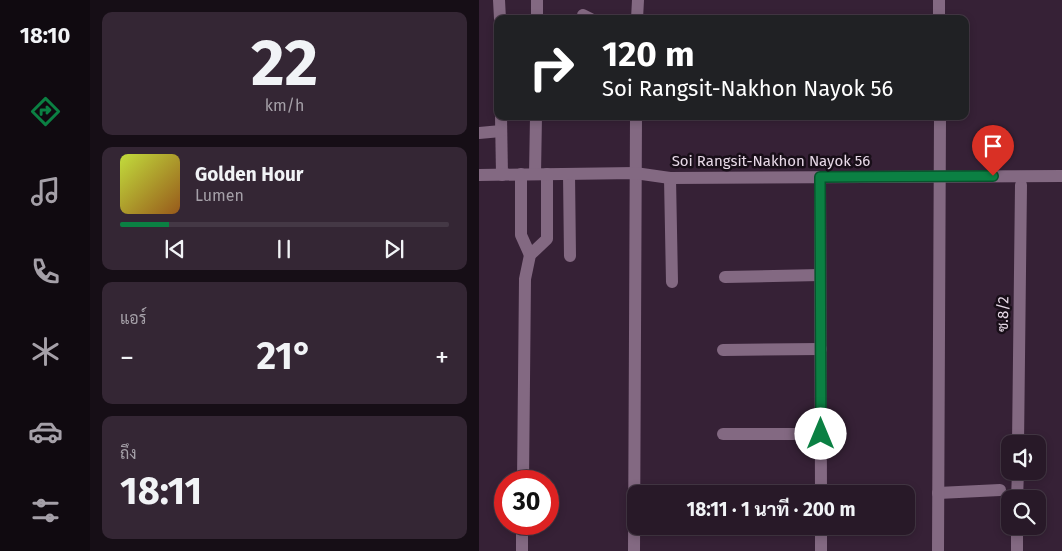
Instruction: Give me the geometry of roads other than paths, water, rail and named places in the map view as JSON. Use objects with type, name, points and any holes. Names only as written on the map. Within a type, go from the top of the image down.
[{"type":"street","points":[[499,0],[500,15]]},
{"type":"street","points":[[537,0],[537,15]]},
{"type":"street","points":[[637,15],[638,0]]},
{"type":"street","points":[[939,0],[939,15]]},
{"type":"street","points":[[501,120],[501,174]]},
{"type":"street","points":[[523,470],[525,279],[530,255],[547,239],[536,120]]},
{"type":"street","points":[[635,551],[636,120]]},
{"type":"street","points":[[938,551],[940,120]]},
{"type":"street","points":[[479,133],[501,132]]},
{"type":"street","name":"Soi Rangsit-Nakhon Nayok 56","points":[[479,175],[635,173],[670,178],[1062,176]]},
{"type":"street","points":[[521,174],[521,235],[530,255]]},
{"type":"street","points":[[569,174],[571,256]]},
{"type":"street","points":[[820,177],[821,485]]},
{"type":"street","points":[[670,178],[672,282]]},
{"type":"street","name":"ซ.8/2","points":[[1018,435],[1021,185]]},
{"type":"street","points":[[725,277],[820,275]]},
{"type":"street","points":[[723,350],[821,349]]},
{"type":"street","points":[[723,434],[821,434]]},
{"type":"street","points":[[938,493],[1000,490]]},
{"type":"street","points":[[522,535],[522,551]]},
{"type":"street","points":[[821,535],[821,551]]},
{"type":"street","points":[[1017,535],[1017,551]]}]
